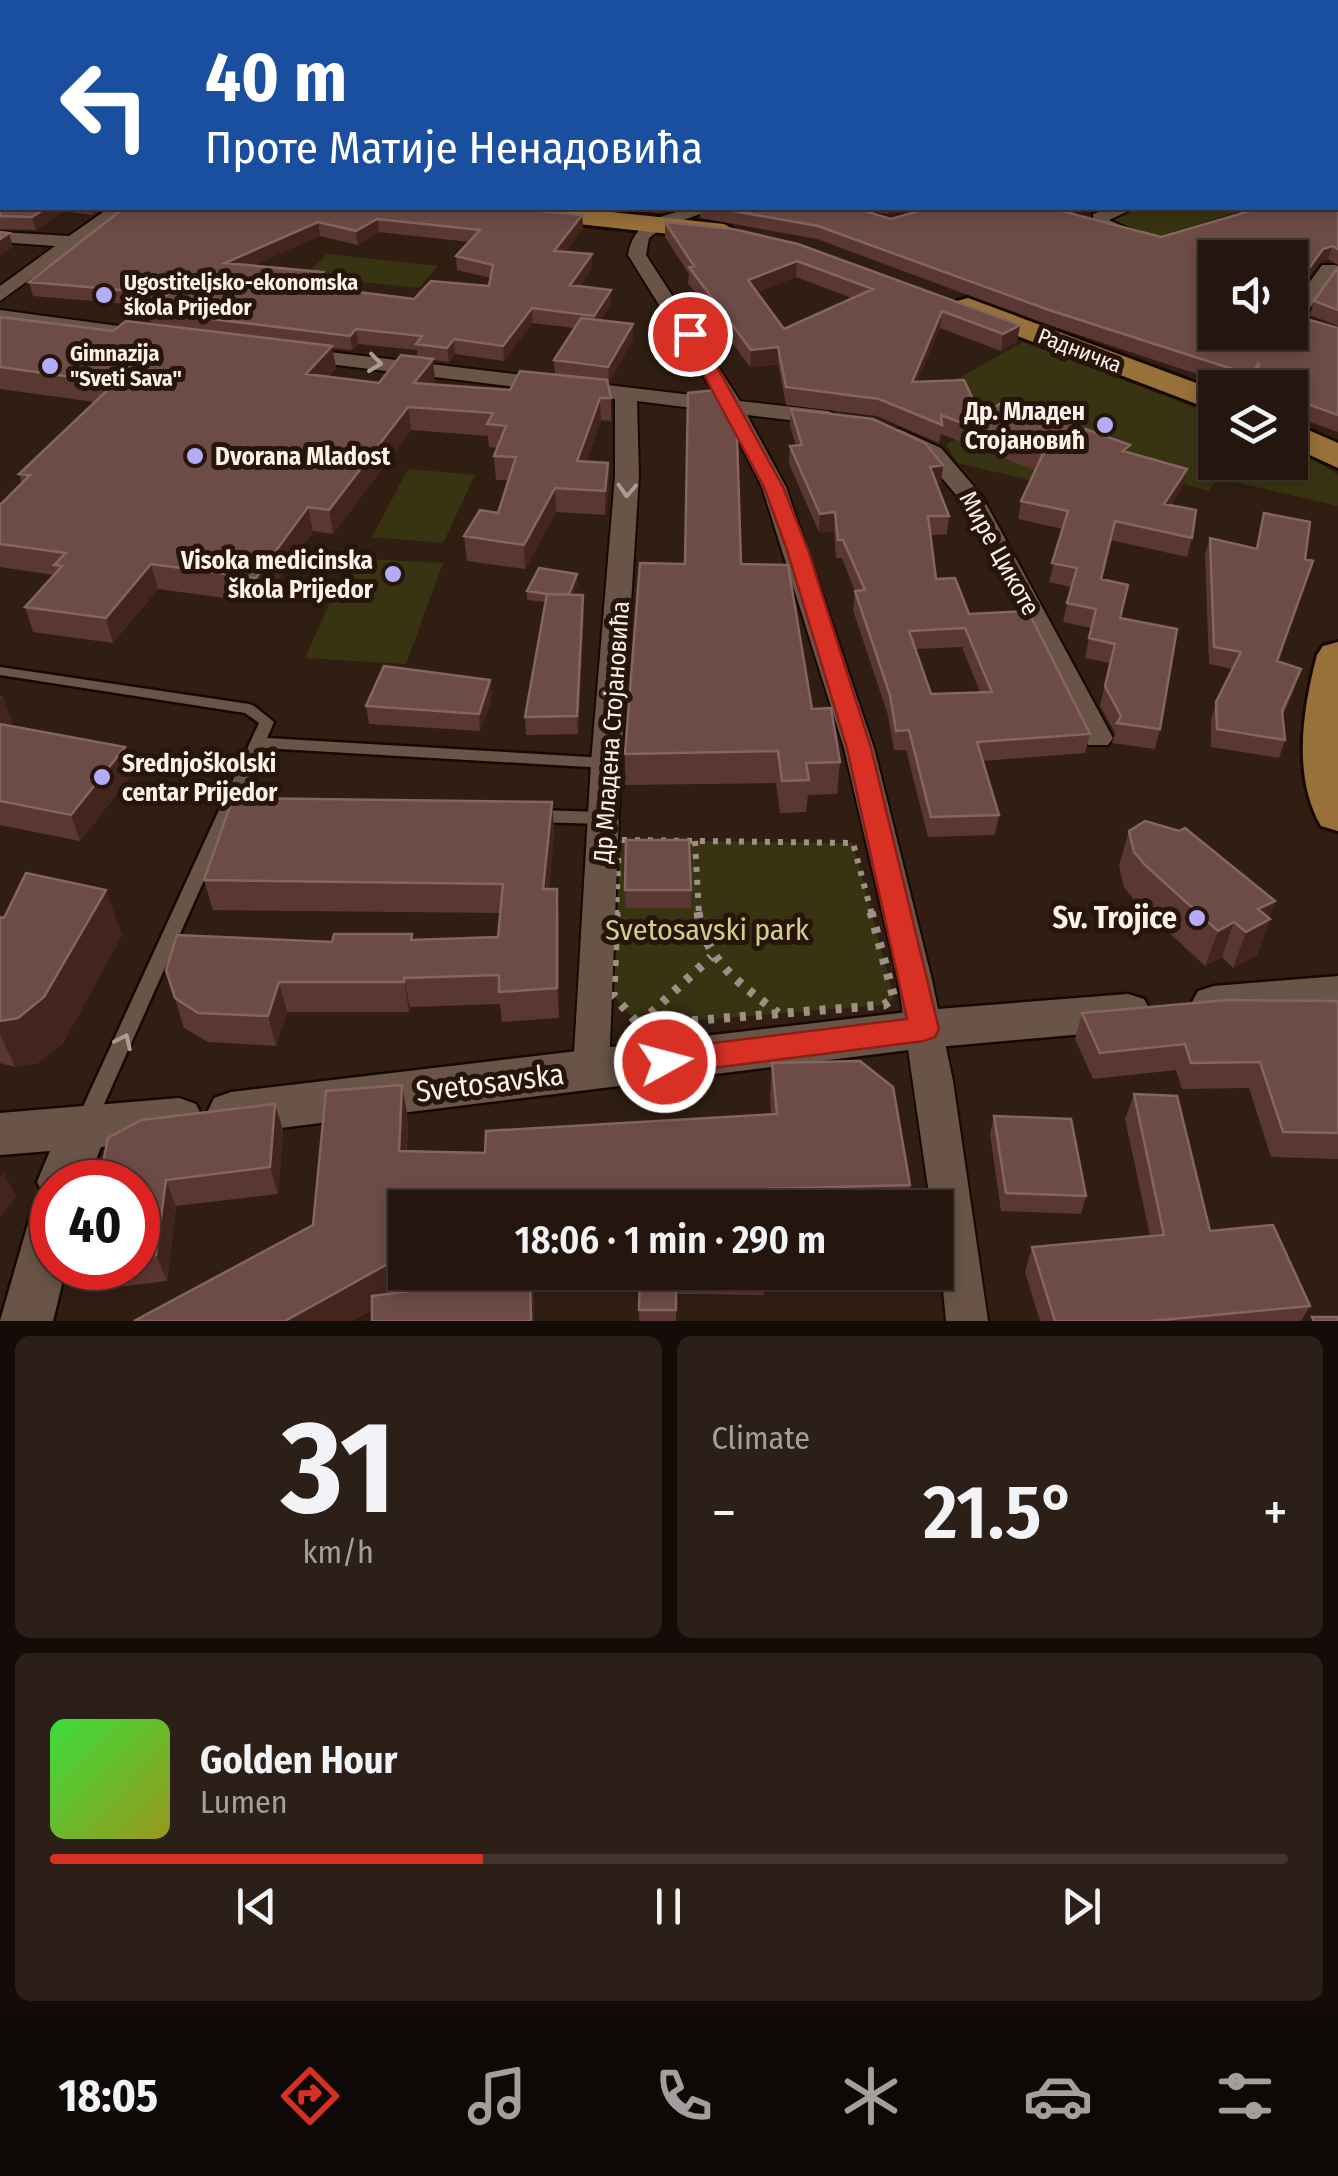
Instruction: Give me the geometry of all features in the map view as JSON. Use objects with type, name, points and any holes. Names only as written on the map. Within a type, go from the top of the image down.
[{"type":"main road","points":[[527,210],[750,236]]},
{"type":"main road","name":"Радничка","points":[[946,299],[1198,395]]},
{"type":"main road","points":[[1308,441],[1338,457]]},
{"type":"main road","points":[[1338,655],[1327,724],[1332,796],[1338,814]]},
{"type":"street","points":[[0,295],[116,210]]},
{"type":"street","points":[[701,210],[656,224],[640,236],[637,256],[690,334],[774,487],[842,694],[924,1029],[968,1321]]},
{"type":"street","points":[[1121,210],[1099,218],[1100,223],[1123,234],[1148,239]]},
{"type":"street","points":[[0,237],[72,242]]},
{"type":"street","points":[[1330,269],[1296,314],[1298,323],[1338,336]]},
{"type":"street","points":[[0,316],[134,334]]},
{"type":"street","points":[[280,352],[626,392],[732,410],[849,421]]},
{"type":"street","name":"Др Младена Стојановића","points":[[591,1071],[606,763],[620,622],[630,416],[626,392]]},
{"type":"street","name":"Мире Цикоте","points":[[877,426],[934,453],[965,488],[1098,738]]},
{"type":"street","name":"Svetosavska","points":[[0,1134],[83,1130],[924,1029],[1338,994]]},
{"type":"street","points":[[71,1160],[83,1130]]},
{"type":"street","points":[[26,1321],[34,1290]]},
{"type":"lane","points":[[0,671],[249,709],[267,722],[83,1130]]},
{"type":"lane","points":[[260,743],[606,763]]},
{"type":"lane","points":[[229,807],[249,808]]},
{"type":"lane","points":[[524,816],[603,818]]},
{"type":"path","points":[[619,840],[853,843],[894,998],[884,1005],[639,1025],[613,995],[619,840]]},
{"type":"path","points":[[695,841],[698,923],[711,957],[718,968],[780,1014]]},
{"type":"path","points":[[639,1025],[711,957]]},
{"type":"green space","points":[[1135,210],[1243,210],[1158,236],[1105,219]]},
{"type":"green space","points":[[327,254],[438,266],[419,288],[305,276]]},
{"type":"green space","points":[[1023,342],[1198,409],[1198,480],[1216,480],[1209,491],[1146,473],[1123,502],[958,463],[946,445],[998,413],[941,388]]},
{"type":"green space","points":[[1308,456],[1338,475],[1338,506],[1226,480],[1308,480]]},
{"type":"green space","points":[[408,469],[475,475],[443,543],[372,537]]},
{"type":"green space","points":[[350,558],[443,563],[406,664],[305,658]]},
{"type":"green space","name":"Svetosavski park","points":[[619,840],[853,843],[894,998],[884,1005],[639,1025],[613,995]]},
{"type":"building","points":[[0,210],[43,210],[32,217],[0,216]]},
{"type":"building","points":[[121,210],[533,210],[582,215],[554,251],[592,254],[570,285],[611,290],[594,316],[532,308],[503,346],[454,339],[447,348],[416,344],[422,336],[356,329],[350,336],[148,311],[168,294],[29,282]],"holes":[[[377,219],[480,230],[456,256],[493,265],[489,286],[431,281],[414,299],[310,286],[323,272],[225,263],[318,222],[356,231]]]},
{"type":"building","points":[[728,210],[862,210],[891,219],[922,210],[1058,210],[1161,237],[1253,210],[1338,210],[1338,249],[1323,249],[1308,270],[1308,240],[1198,240],[1198,350],[1308,350],[1308,319],[1338,328],[1338,415],[1308,404],[1308,370],[1258,370],[1259,363],[1254,370],[1235,370],[1049,310],[818,226]]},
{"type":"building","points":[[665,222],[733,229],[798,244],[1020,325],[1003,334],[942,311],[912,382],[964,380],[981,417],[1005,400],[1130,445],[1123,451],[1187,469],[1164,504],[1196,510],[1192,538],[1115,521],[1101,579],[1128,585],[1120,618],[1177,629],[1160,729],[1117,723],[1121,716],[1105,686],[1115,644],[1089,638],[1096,609],[1067,603],[1077,568],[1052,563],[1068,511],[1021,501],[1043,454],[941,415],[942,425],[879,399],[786,387],[778,347],[751,350],[689,267],[694,266]],"holes":[[[797,261],[873,289],[784,329],[748,280]]]},
{"type":"building","points":[[1338,267],[1338,310],[1314,301]]},
{"type":"building","points":[[0,317],[113,331],[126,321],[332,346],[306,374],[379,383],[401,355],[433,359],[414,383],[510,390],[520,371],[607,380],[611,398],[600,398],[577,461],[608,463],[605,491],[555,488],[524,545],[464,536],[480,510],[498,513],[516,457],[494,456],[506,426],[487,424],[493,413],[408,407],[329,510],[308,507],[256,578],[151,564],[106,618],[25,607],[62,566],[54,565],[66,553],[0,544],[0,505],[30,475],[19,474],[115,383],[0,367]]},
{"type":"building","points":[[581,318],[633,324],[608,367],[554,360]]},
{"type":"building","points":[[716,390],[737,437],[741,564],[788,565],[812,709],[831,708],[840,762],[806,763],[809,780],[782,781],[778,751],[625,754],[640,563],[685,564],[688,393]]},
{"type":"building","points":[[791,409],[873,419],[925,443],[943,465],[930,467],[949,516],[928,516],[936,579],[955,578],[969,614],[1028,611],[1090,734],[977,742],[999,815],[931,817],[909,730],[896,731],[890,695],[855,591],[865,590],[843,540],[838,540],[835,512],[820,514],[790,446],[802,445]],"holes":[[[965,628],[992,692],[931,694],[909,631]]]},
{"type":"building","points":[[1264,513],[1310,522],[1305,559],[1313,561],[1277,661],[1301,669],[1282,711],[1285,740],[1217,729],[1216,702],[1241,652],[1214,647],[1210,538],[1257,549]]},
{"type":"building","points":[[539,568],[577,574],[569,594],[527,591]]},
{"type":"building","points":[[547,594],[583,595],[577,716],[525,717]]},
{"type":"building","points":[[384,666],[490,680],[479,714],[366,706]]},
{"type":"building","points":[[0,724],[125,747],[71,815],[0,801]]},
{"type":"building","points":[[233,798],[552,802],[543,889],[557,889],[557,988],[499,992],[499,975],[404,978],[404,982],[279,982],[268,1016],[198,1013],[175,998],[166,970],[177,935],[332,942],[334,934],[412,934],[411,940],[498,937],[503,884],[204,880]]},
{"type":"building","points":[[1145,821],[1179,831],[1185,828],[1275,901],[1258,909],[1270,919],[1246,932],[1234,922],[1218,931],[1134,852],[1129,831]]},
{"type":"building","points":[[626,840],[689,840],[691,890],[625,890]]},
{"type":"building","points":[[26,873],[106,890],[44,997],[18,1018],[0,1021],[0,917],[4,918]]},
{"type":"building","points":[[1228,1000],[1338,1001],[1338,1133],[1283,1132],[1260,1062],[1191,1063],[1185,1044],[1100,1053],[1082,1013]]},
{"type":"building","points":[[860,1061],[893,1087],[910,1185],[763,1190],[388,1190],[388,1264],[285,1321],[134,1321],[313,1225],[326,1091],[402,1085],[399,1151],[485,1153],[486,1131],[777,1114],[772,1063]]},
{"type":"building","points":[[1134,1094],[1177,1096],[1210,1231],[1273,1225],[1310,1306],[1151,1321],[1055,1321],[1032,1247],[1164,1235]]},
{"type":"building","points":[[275,1104],[270,1167],[166,1180],[160,1225],[160,1160],[104,1160],[108,1138],[141,1120]]},
{"type":"building","points":[[994,1116],[1071,1119],[1086,1196],[1006,1193]]},
{"type":"building","points":[[417,1290],[530,1290],[531,1321],[372,1321],[372,1296]]},
{"type":"building","points":[[640,1290],[676,1290],[676,1310],[639,1310]]},
{"type":"building","points":[[1312,1317],[1338,1317],[1338,1321],[1314,1321]]},
{"type":"place","name":"Ugostiteljsko-ekonomska škola Prijedor","points":[[104,295]]},
{"type":"place","name":"Gimnazija \"Sveti Sava\"","points":[[50,366]]},
{"type":"place","name":"Др. Младен Стојановић","points":[[1105,425]]},
{"type":"place","name":"Dvorana Mladost","points":[[195,456]]},
{"type":"place","name":"Visoka medicinska škola Prijedor","points":[[393,574]]},
{"type":"place","name":"Srednjoškolski centar Prijedor","points":[[102,777]]},
{"type":"place","name":"Sv. Trojice","points":[[1197,918]]},
{"type":"route","points":[[665,1062],[924,1029],[916,980],[859,748],[798,550],[774,487],[690,334]]}]
